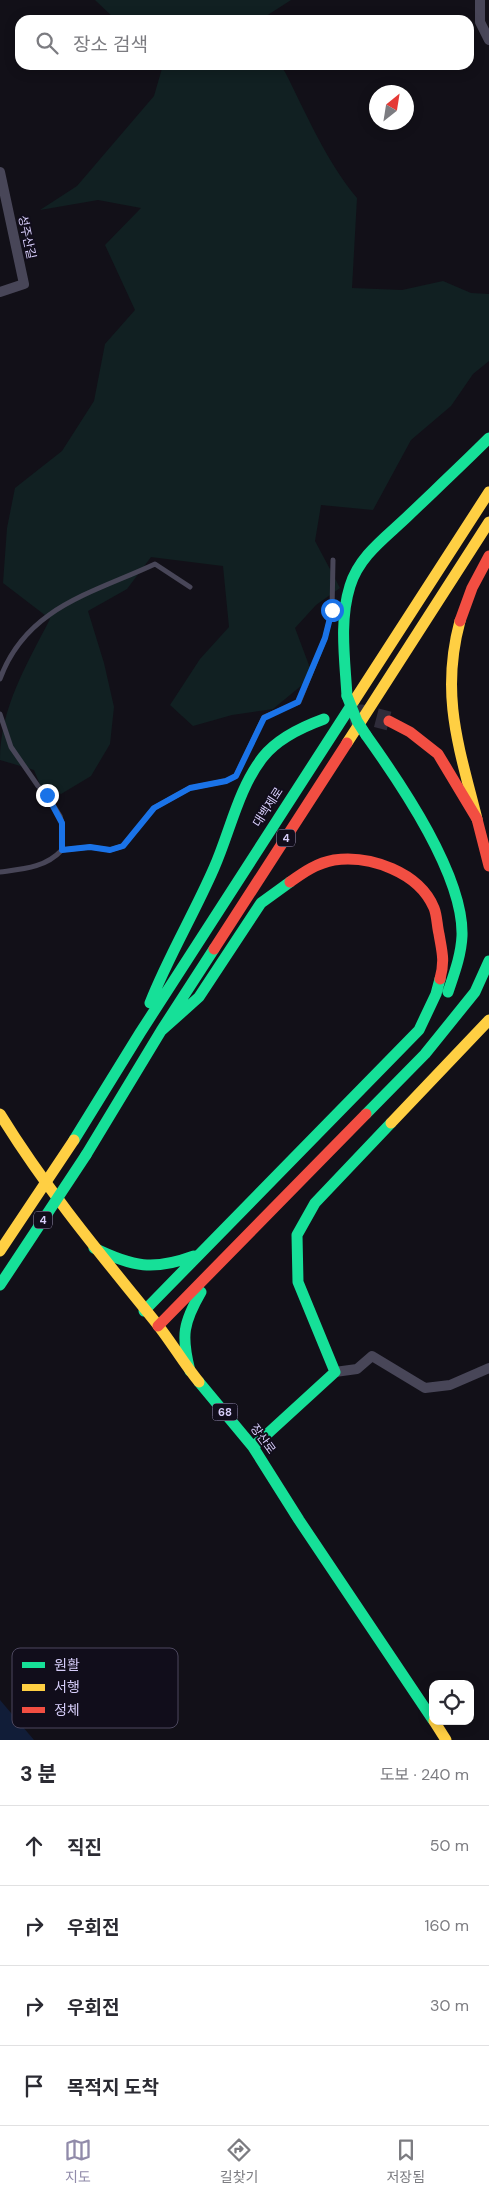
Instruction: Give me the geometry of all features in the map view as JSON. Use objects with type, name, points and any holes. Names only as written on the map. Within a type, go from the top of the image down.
[{"type":"main road","points":[[144,1311],[444,1004],[459,959],[461,917],[450,877],[419,814],[403,787],[356,721],[347,696],[345,653],[347,610],[350,587],[358,568],[370,550],[489,438]]},
{"type":"main road","name":"대백제로","points":[[0,1251],[74,1140],[140,1033],[489,492]]},
{"type":"main road","name":"4","points":[[0,1284],[86,1155],[161,1031],[489,522]]},
{"type":"main road","points":[[489,556],[475,579],[456,630],[450,691],[454,722],[489,866]]},
{"type":"main road","points":[[140,1033],[160,976],[206,885],[250,779],[263,756],[296,730],[324,719]]},
{"type":"main road","points":[[389,721],[410,732],[438,754],[477,819]]},
{"type":"main road","points":[[161,1031],[199,997],[261,903],[313,866],[334,860],[362,860],[390,868],[418,882],[434,908],[444,964],[436,994],[419,1030]]},
{"type":"main road","points":[[158,1326],[425,1054],[475,992],[489,961]]},
{"type":"main road","points":[[254,1446],[335,1372],[298,1282],[297,1235],[315,1203],[489,1020]]},
{"type":"main road","name":"장산로","points":[[0,1115],[28,1159],[94,1248],[158,1326],[190,1371],[254,1446],[299,1520],[429,1714]]},
{"type":"main road","points":[[94,1248],[117,1260],[140,1267],[169,1266],[202,1252]]},
{"type":"main road","points":[[190,1371],[182,1332],[192,1307],[215,1270]]},
{"type":"main road","name":"장산로","points":[[436,1725],[446,1740]]},
{"type":"street","points":[[480,0],[480,22],[489,40]]},
{"type":"street","name":"성주산길","points":[[0,172],[24,284],[0,292]]},
{"type":"street","points":[[335,1372],[357,1369],[372,1356],[424,1388],[450,1385],[489,1368]]},
{"type":"lane","points":[[0,872],[42,865],[62,850],[90,847],[110,850],[123,846],[154,808],[190,788],[226,781],[236,776],[264,718],[298,702],[325,638],[332,610],[333,560]]},
{"type":"lane","points":[[0,679],[14,648],[26,633],[67,602],[155,564],[190,586]]},
{"type":"lane","points":[[0,714],[11,747],[38,786],[47,795],[60,816],[62,823],[62,850]]},
{"type":"shaded area","points":[[95,0],[291,0],[268,15],[111,15]]},
{"type":"shaded area","points":[[162,70],[284,70],[326,153],[357,198],[352,288],[402,290],[443,281],[471,293],[489,294],[489,361],[473,374],[451,406],[411,440],[373,510],[321,505],[315,541],[340,588],[316,605],[295,628],[313,676],[273,709],[232,715],[193,726],[170,705],[200,659],[229,627],[223,566],[151,557],[127,589],[88,611],[104,663],[114,707],[110,744],[91,776],[61,794],[41,787],[34,770],[0,760],[5,722],[16,687],[50,619],[3,583],[7,528],[15,488],[62,451],[94,401],[105,344],[135,310],[105,245],[141,208],[98,200],[40,210],[77,186],[154,96]]},
{"type":"water","points":[[0,1700],[12,1714],[12,1728],[24,1728],[34,1740],[0,1740]]},
{"type":"tunnel","points":[[349,716],[362,714],[389,721]]},
{"type":"traffic: fast","points":[[347,696],[344,627],[347,599],[354,575],[374,548],[489,438]]},
{"type":"traffic: fast","points":[[347,696],[357,721],[366,735]]},
{"type":"traffic: fast","points":[[74,1140],[140,1033],[354,701]]},
{"type":"traffic: fast","points":[[150,1003],[214,868],[241,797],[254,769],[276,744],[299,730],[324,719]]},
{"type":"traffic: fast","points":[[366,735],[428,831],[453,886],[460,912],[462,936],[459,958],[448,992]]},
{"type":"traffic: fast","points":[[161,1031],[199,997],[261,903],[290,882]]},
{"type":"traffic: fast","points":[[86,1155],[161,1031],[214,949]]},
{"type":"traffic: fast","points":[[366,1114],[425,1054],[475,992],[489,961]]},
{"type":"traffic: fast","points":[[144,1311],[419,1030],[436,994],[440,979]]},
{"type":"traffic: fast","points":[[253,1447],[335,1372],[298,1282],[297,1235],[315,1203],[391,1123]]},
{"type":"traffic: fast","points":[[0,1285],[86,1155]]},
{"type":"traffic: fast","points":[[94,1248],[120,1259],[143,1265],[167,1264],[194,1256]]},
{"type":"traffic: fast","points":[[190,1371],[185,1348],[185,1330],[190,1312],[201,1292]]},
{"type":"traffic: fast","points":[[199,1382],[253,1447],[299,1520],[429,1714]]},
{"type":"traffic: slow","points":[[354,701],[489,492]]},
{"type":"traffic: slow","points":[[347,743],[489,522]]},
{"type":"traffic: slow","points":[[460,621],[454,648],[452,673],[454,721],[477,819]]},
{"type":"traffic: slow","points":[[391,1123],[489,1020]]},
{"type":"traffic: slow","points":[[0,1114],[55,1195],[157,1324],[199,1382]]},
{"type":"traffic: slow","points":[[0,1251],[74,1140]]},
{"type":"traffic: slow","points":[[437,1725],[446,1740]]},
{"type":"traffic: jam","points":[[460,621],[472,588],[489,556]]},
{"type":"traffic: jam","points":[[389,721],[410,732],[438,754],[477,819],[489,866]]},
{"type":"traffic: jam","points":[[214,949],[347,743]]},
{"type":"traffic: jam","points":[[290,882],[322,863],[348,859],[378,863],[405,876],[427,895],[434,908],[442,956],[440,979]]},
{"type":"traffic: jam","points":[[158,1326],[366,1114]]},
{"type":"route","points":[[47,795],[60,816],[62,823],[62,850],[90,847],[110,850],[123,846],[154,808],[190,788],[226,781],[236,776],[264,718],[298,702],[325,638],[332,610]]}]
